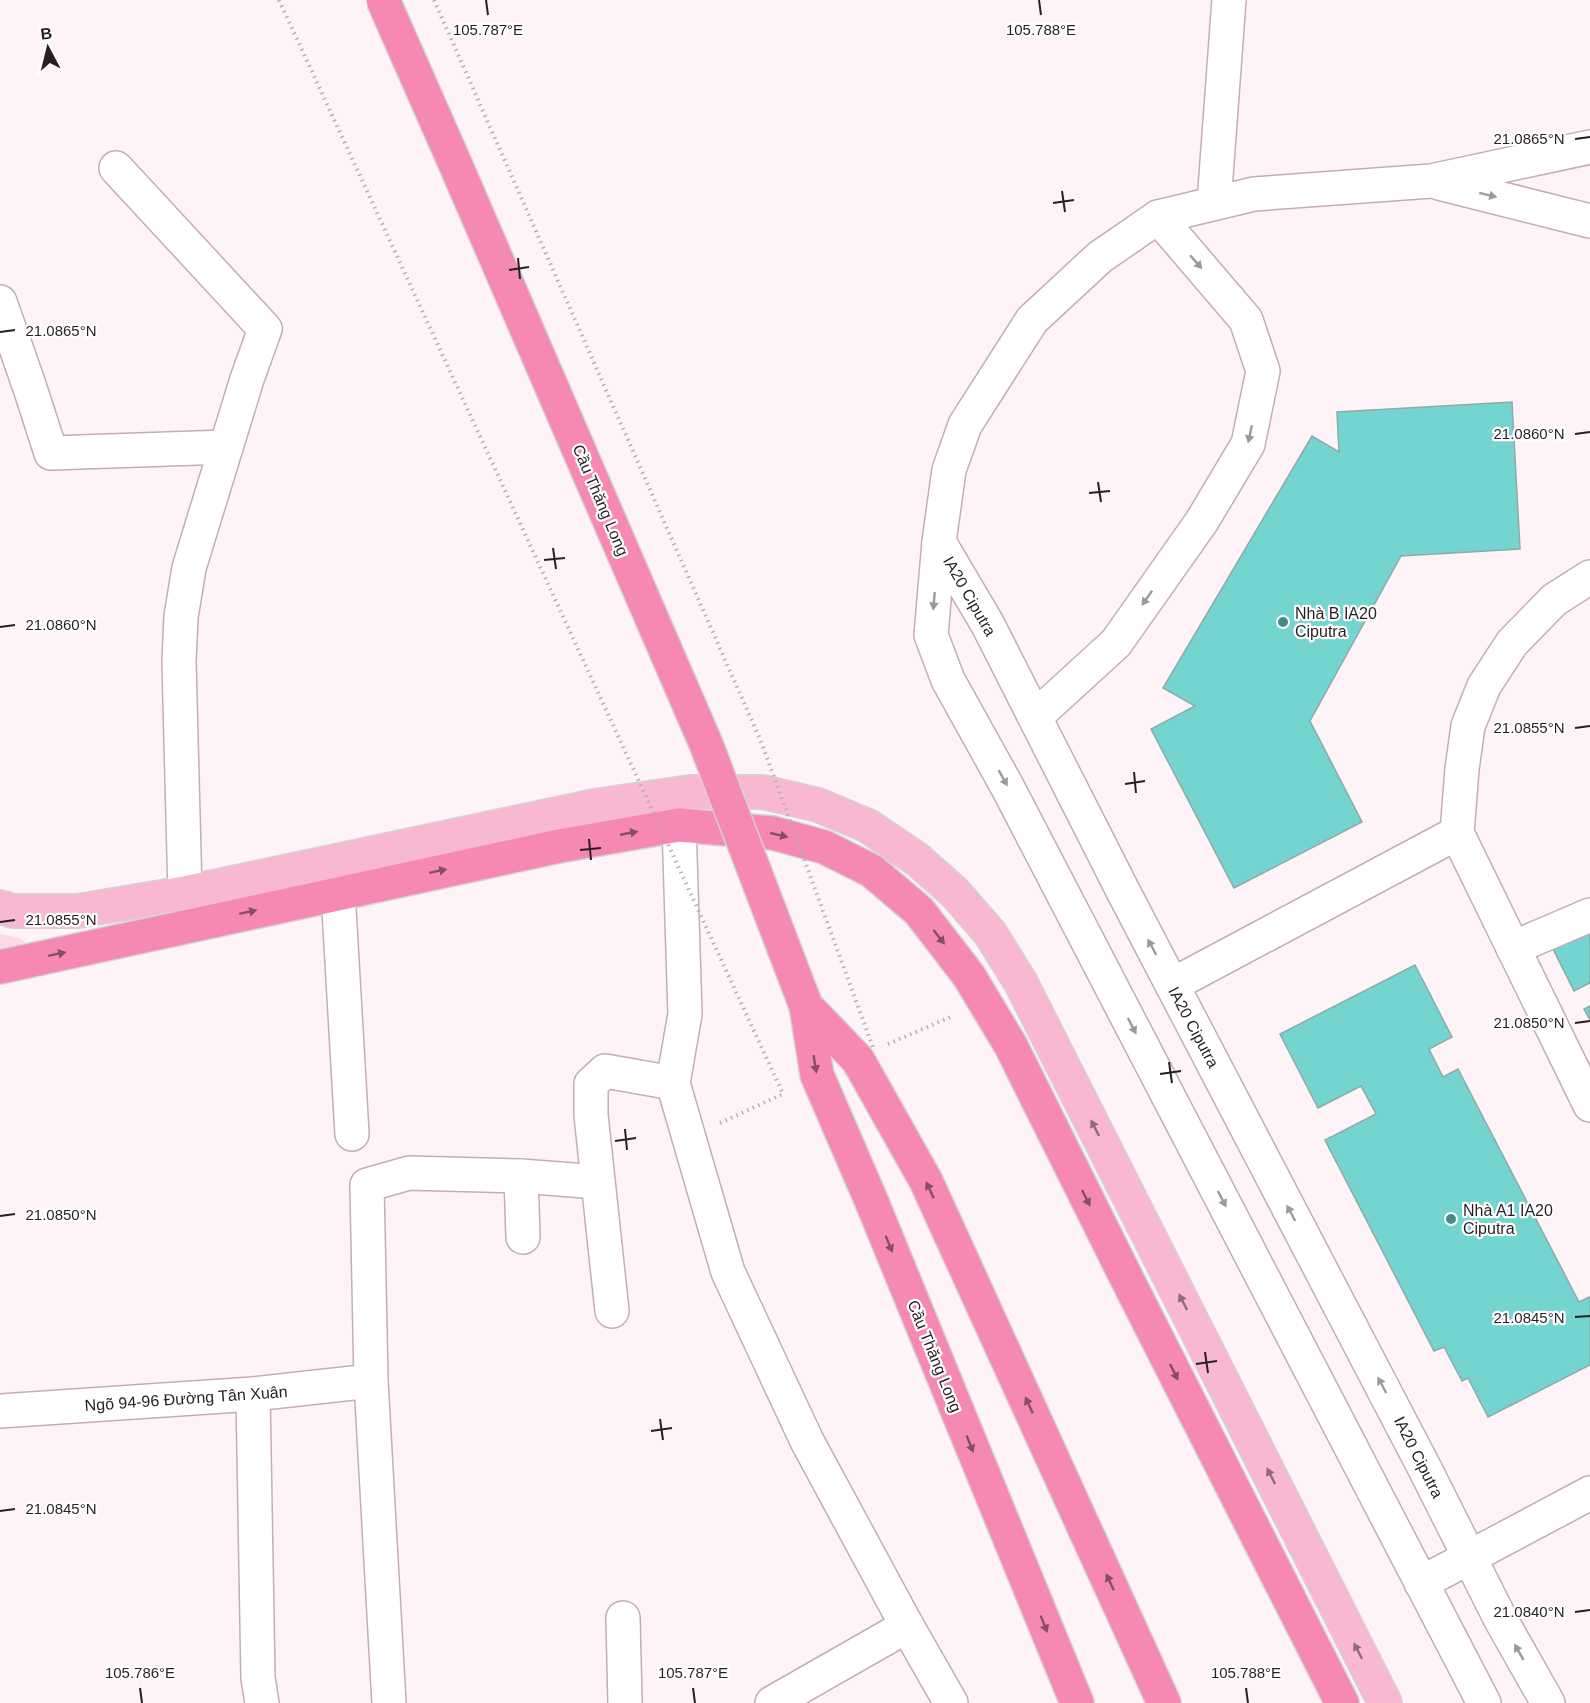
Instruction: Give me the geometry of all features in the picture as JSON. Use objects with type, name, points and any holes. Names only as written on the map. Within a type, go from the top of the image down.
[{"type":"highway","name":"Cầu Thăng Long","points":[[383,0],[706,744],[806,1006],[817,1075],[880,1222],[1077,1703]]},
{"type":"highway","points":[[0,967],[338,892],[559,846],[679,825],[773,832],[824,847],[872,871],[919,911],[969,976],[1011,1046],[1342,1703]]},
{"type":"highway","name":"Cầu Thăng Long","points":[[806,1006],[858,1060],[926,1181],[1134,1636]]},
{"type":"highway","points":[[1134,1636],[1164,1703]]},
{"type":"highway","points":[[1134,1636],[1174,1703]]},
{"type":"main road","points":[[0,907],[13,911],[78,911],[185,893],[594,806],[690,792],[763,792],[818,805],[868,826],[918,860],[954,893],[990,933],[1022,983],[1385,1703]]},
{"type":"street","points":[[1214,203],[1230,0]]},
{"type":"street","points":[[939,542],[949,470],[965,425],[1032,320],[1100,257],[1158,217],[1254,194],[1431,181],[1590,147]]},
{"type":"street","points":[[116,168],[265,329],[189,568],[181,617],[179,662],[185,893]]},
{"type":"street","points":[[1431,181],[1590,221]]},
{"type":"street","points":[[1035,717],[1116,643],[1202,521],[1248,444],[1263,371],[1246,320],[1158,217]]},
{"type":"street","points":[[0,302],[51,453],[226,447]]},
{"type":"street","name":"IA20 Ciputra","points":[[939,542],[988,625],[1172,985],[1420,1458],[1501,1620],[1548,1703]]},
{"type":"street","name":"IA20 Ciputra","points":[[939,542],[931,635],[948,680],[1014,799],[1484,1703]]},
{"type":"street","points":[[1590,577],[1554,600],[1519,636],[1484,686],[1468,726],[1457,833],[1590,1105]]},
{"type":"street","points":[[679,825],[685,1014],[673,1083],[728,1272],[807,1441],[951,1703]]},
{"type":"street","points":[[1172,985],[1457,833]]},
{"type":"street","points":[[338,892],[352,1134]]},
{"type":"street","points":[[1513,948],[1590,915]]},
{"type":"street","points":[[612,1311],[591,1115],[591,1084],[605,1071],[673,1083]]},
{"type":"street","points":[[389,1703],[371,1381],[367,1185],[409,1173],[521,1176],[598,1182]]},
{"type":"street","points":[[521,1176],[523,1237]]},
{"type":"street","name":"Ngõ 94-96 Đường Tân Xuân","points":[[0,1411],[253,1394],[371,1381]]},
{"type":"street","points":[[253,1394],[258,1678],[262,1703]]},
{"type":"street","points":[[1421,1583],[1590,1493]]},
{"type":"street","points":[[623,1618],[625,1703]]},
{"type":"street","points":[[772,1703],[907,1626]]},
{"type":"path","points":[[279,0],[783,1094],[689,1137]]},
{"type":"path","points":[[434,0],[760,739],[874,1050],[984,1002]]},
{"type":"shaded area","points":[[0,934],[19,938],[25,942],[21,945],[0,949]]},
{"type":"building","name":"Nhà B IA20 Ciputra","points":[[1512,402],[1520,549],[1401,556],[1310,721],[1362,822],[1234,888],[1151,729],[1195,706],[1163,688],[1312,436],[1339,452],[1337,412]]},
{"type":"building","points":[[1590,928],[1590,983],[1574,991],[1552,947]]},
{"type":"building","name":"Nhà A1 IA20 Ciputra","points":[[1415,965],[1452,1037],[1429,1049],[1443,1077],[1458,1069],[1579,1302],[1589,1297],[1590,1299],[1590,1365],[1488,1417],[1468,1378],[1462,1381],[1444,1347],[1434,1351],[1325,1140],[1376,1114],[1361,1086],[1318,1108],[1280,1034]]},
{"type":"building","points":[[1590,1006],[1590,1020],[1584,1009]]},
{"type":"place","name":"Nhà B IA20 Ciputra","points":[[1283,622]]},
{"type":"place","name":"Nhà A1 IA20 Ciputra","points":[[1451,1219]]}]
